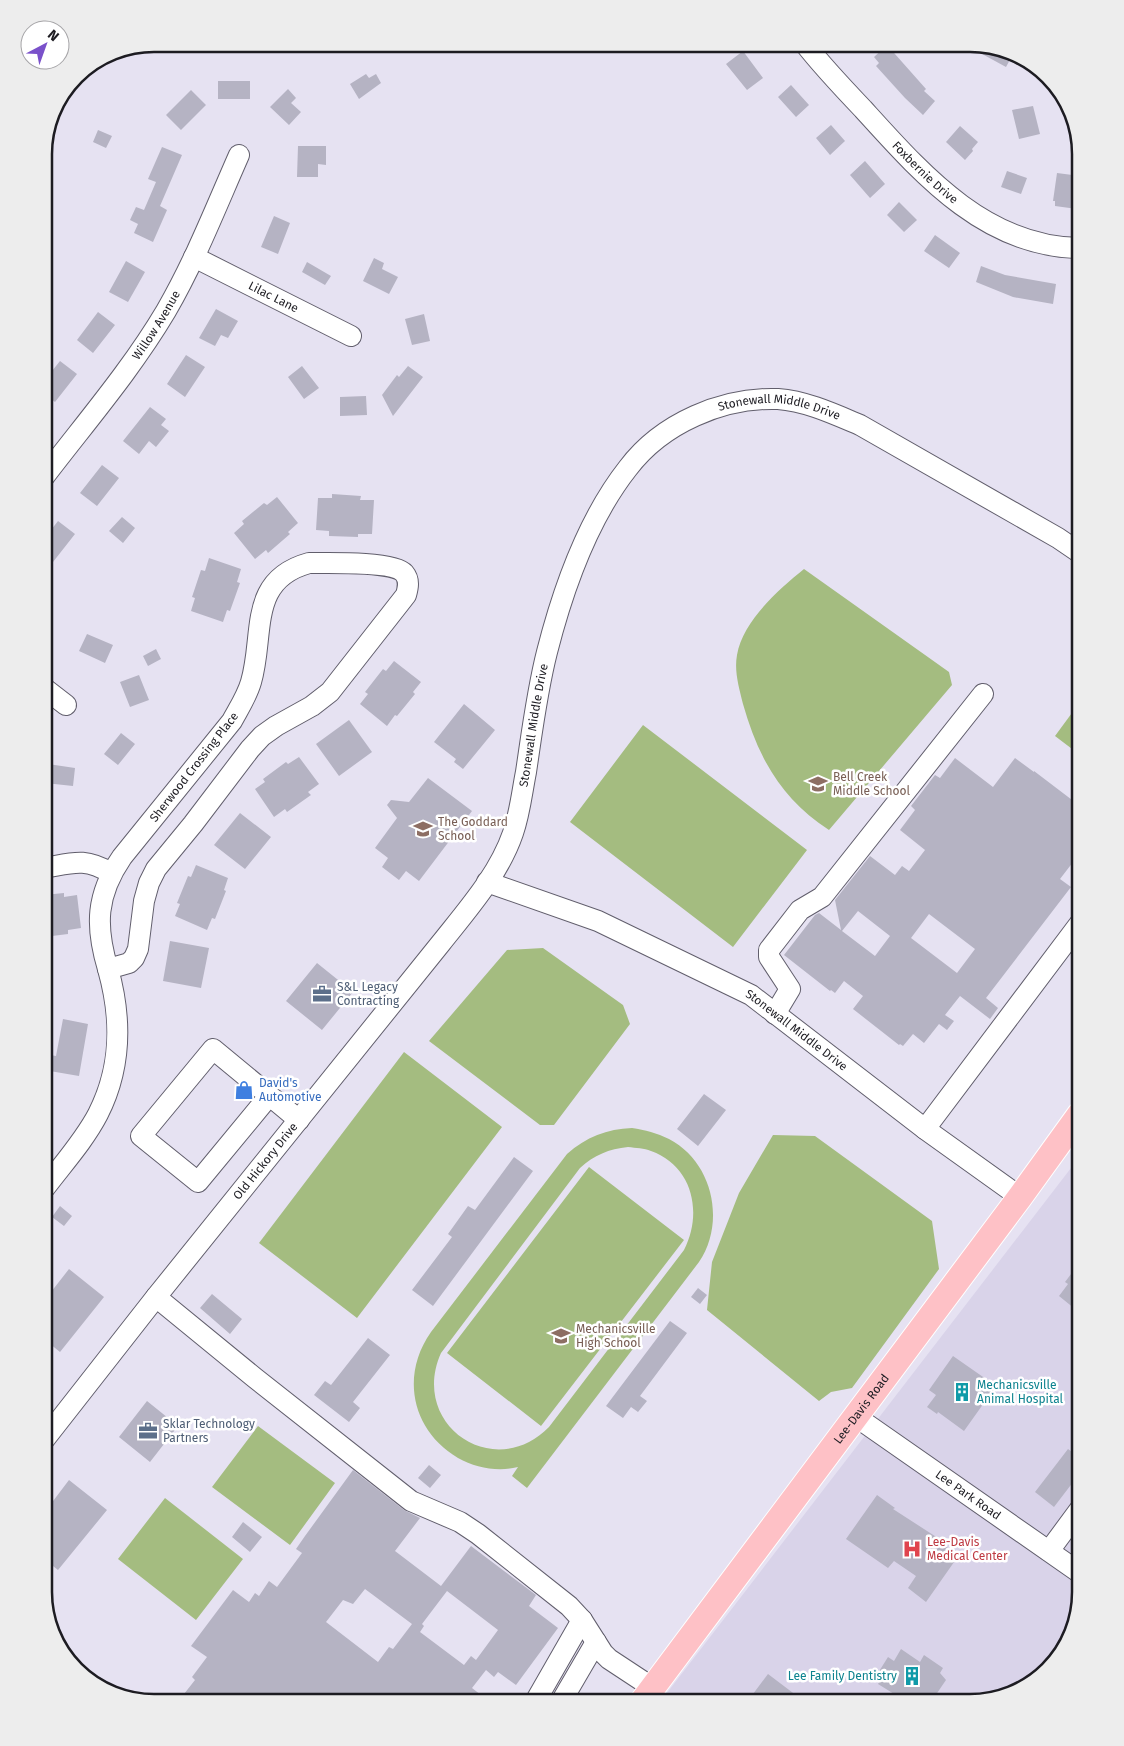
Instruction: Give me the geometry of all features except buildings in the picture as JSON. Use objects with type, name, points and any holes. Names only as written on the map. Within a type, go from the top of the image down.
[{"type":"main road","name":"Lee-Davis Road","points":[[648,1694],[1020,1198],[1072,1125]]},
{"type":"street","name":"Foxbernie Drive","points":[[813,53],[894,145],[928,179],[954,201],[974,215],[1022,238],[1047,245],[1072,247]]},
{"type":"street","name":"Willow Avenue","points":[[53,466],[139,353],[166,310],[194,257],[239,155]]},
{"type":"street","name":"Lilac Lane","points":[[194,257],[352,336]]},
{"type":"street","name":"Stonewall Middle Drive","points":[[1020,1198],[925,1129],[751,995],[598,921],[487,882],[503,857],[513,832],[520,806],[546,654],[557,616],[586,539],[628,466],[646,448],[678,425],[700,413],[724,404],[755,400],[780,399],[832,413],[860,425],[1072,548]]},
{"type":"street","name":"Sherwood Crossing Place","points":[[52,1175],[87,1132],[98,1115],[108,1092],[115,1068],[118,1035],[116,1007],[102,950],[100,930],[104,890],[111,873],[122,857],[232,721],[243,702],[251,682],[258,632],[264,603],[269,590],[286,572],[309,563],[351,563],[395,568],[403,572],[407,578],[406,595],[330,692],[312,706],[262,736],[250,749],[194,824],[156,869],[149,882],[144,901],[138,949],[134,958],[129,963],[108,969]]},
{"type":"street","points":[[775,1014],[790,990],[769,958],[769,950],[800,910],[822,897],[983,694]]},
{"type":"street","points":[[53,695],[66,705]]},
{"type":"street","points":[[53,867],[84,862],[98,865],[111,873]]},
{"type":"street","name":"Old Hickory Drive","points":[[52,1430],[156,1297],[447,935],[487,882]]},
{"type":"street","points":[[925,1129],[1072,934]]},
{"type":"street","points":[[269,1096],[198,1182],[141,1136],[213,1049],[299,1120]]},
{"type":"street","points":[[156,1297],[411,1501],[460,1522],[569,1606],[582,1620],[603,1653],[646,1694]]},
{"type":"street","name":"Lee Park Road","points":[[856,1416],[1072,1567]]},
{"type":"street","points":[[1049,1551],[1072,1520]]},
{"type":"street","points":[[540,1693],[582,1620]]},
{"type":"street","points":[[566,1694],[596,1642]]},
{"type":"shaded area","points":[[1072,1169],[1072,1592],[1071,1605],[1064,1631],[1050,1654],[1042,1664],[1015,1683],[983,1693],[666,1694]]},
{"type":"green space","points":[[804,569],[949,672],[952,685],[829,830],[797,805],[764,759],[741,698],[737,673],[737,655],[746,630],[773,596]]},
{"type":"green space","points":[[1072,713],[1072,749],[1055,736]]},
{"type":"green space","points":[[643,725],[807,850],[733,947],[570,822]]},
{"type":"green space","points":[[543,948],[623,1005],[630,1024],[554,1125],[540,1125],[429,1041],[507,950]]},
{"type":"green space","points":[[404,1052],[502,1127],[357,1318],[259,1243]]},
{"type":"green space","points":[[632,1128],[655,1133],[669,1139],[684,1149],[696,1162],[705,1177],[711,1194],[712,1229],[707,1246],[699,1262],[527,1488],[512,1476],[518,1467],[495,1469],[480,1467],[458,1458],[442,1447],[430,1433],[421,1418],[414,1384],[416,1366],[421,1349],[431,1332],[567,1154],[597,1135],[614,1130]],"holes":[[[628,1147],[648,1150],[665,1158],[677,1168],[685,1179],[693,1206],[693,1221],[690,1236],[684,1250],[549,1427],[527,1443],[504,1449],[482,1447],[462,1438],[447,1423],[437,1403],[434,1379],[441,1353],[580,1168],[602,1153]]]},
{"type":"green space","points":[[773,1135],[815,1136],[932,1221],[939,1269],[852,1388],[831,1392],[819,1401],[707,1310],[712,1262],[739,1193]]},
{"type":"green space","points":[[589,1167],[684,1240],[541,1426],[447,1353]]},
{"type":"green space","points":[[258,1426],[335,1483],[290,1545],[212,1487]]},
{"type":"green space","points":[[165,1498],[243,1559],[196,1620],[118,1559]]},
{"type":"place","name":"Bell Creek Middle School","points":[[818,784]]},
{"type":"place","name":"The Goddard School","points":[[423,829]]},
{"type":"place","name":"S&L Legacy Contracting","points":[[322,994]]},
{"type":"place","name":"David's Automotive","points":[[244,1090]]},
{"type":"place","name":"Mechanicsville High School","points":[[561,1336]]},
{"type":"place","name":"Mechanicsville Animal Hospital","points":[[962,1392]]},
{"type":"place","name":"Sklar Technology Partners","points":[[148,1431]]},
{"type":"place","name":"Lee-Davis Medical Center","points":[[912,1549]]},
{"type":"place","name":"Lee Family Dentistry","points":[[912,1676]]}]
